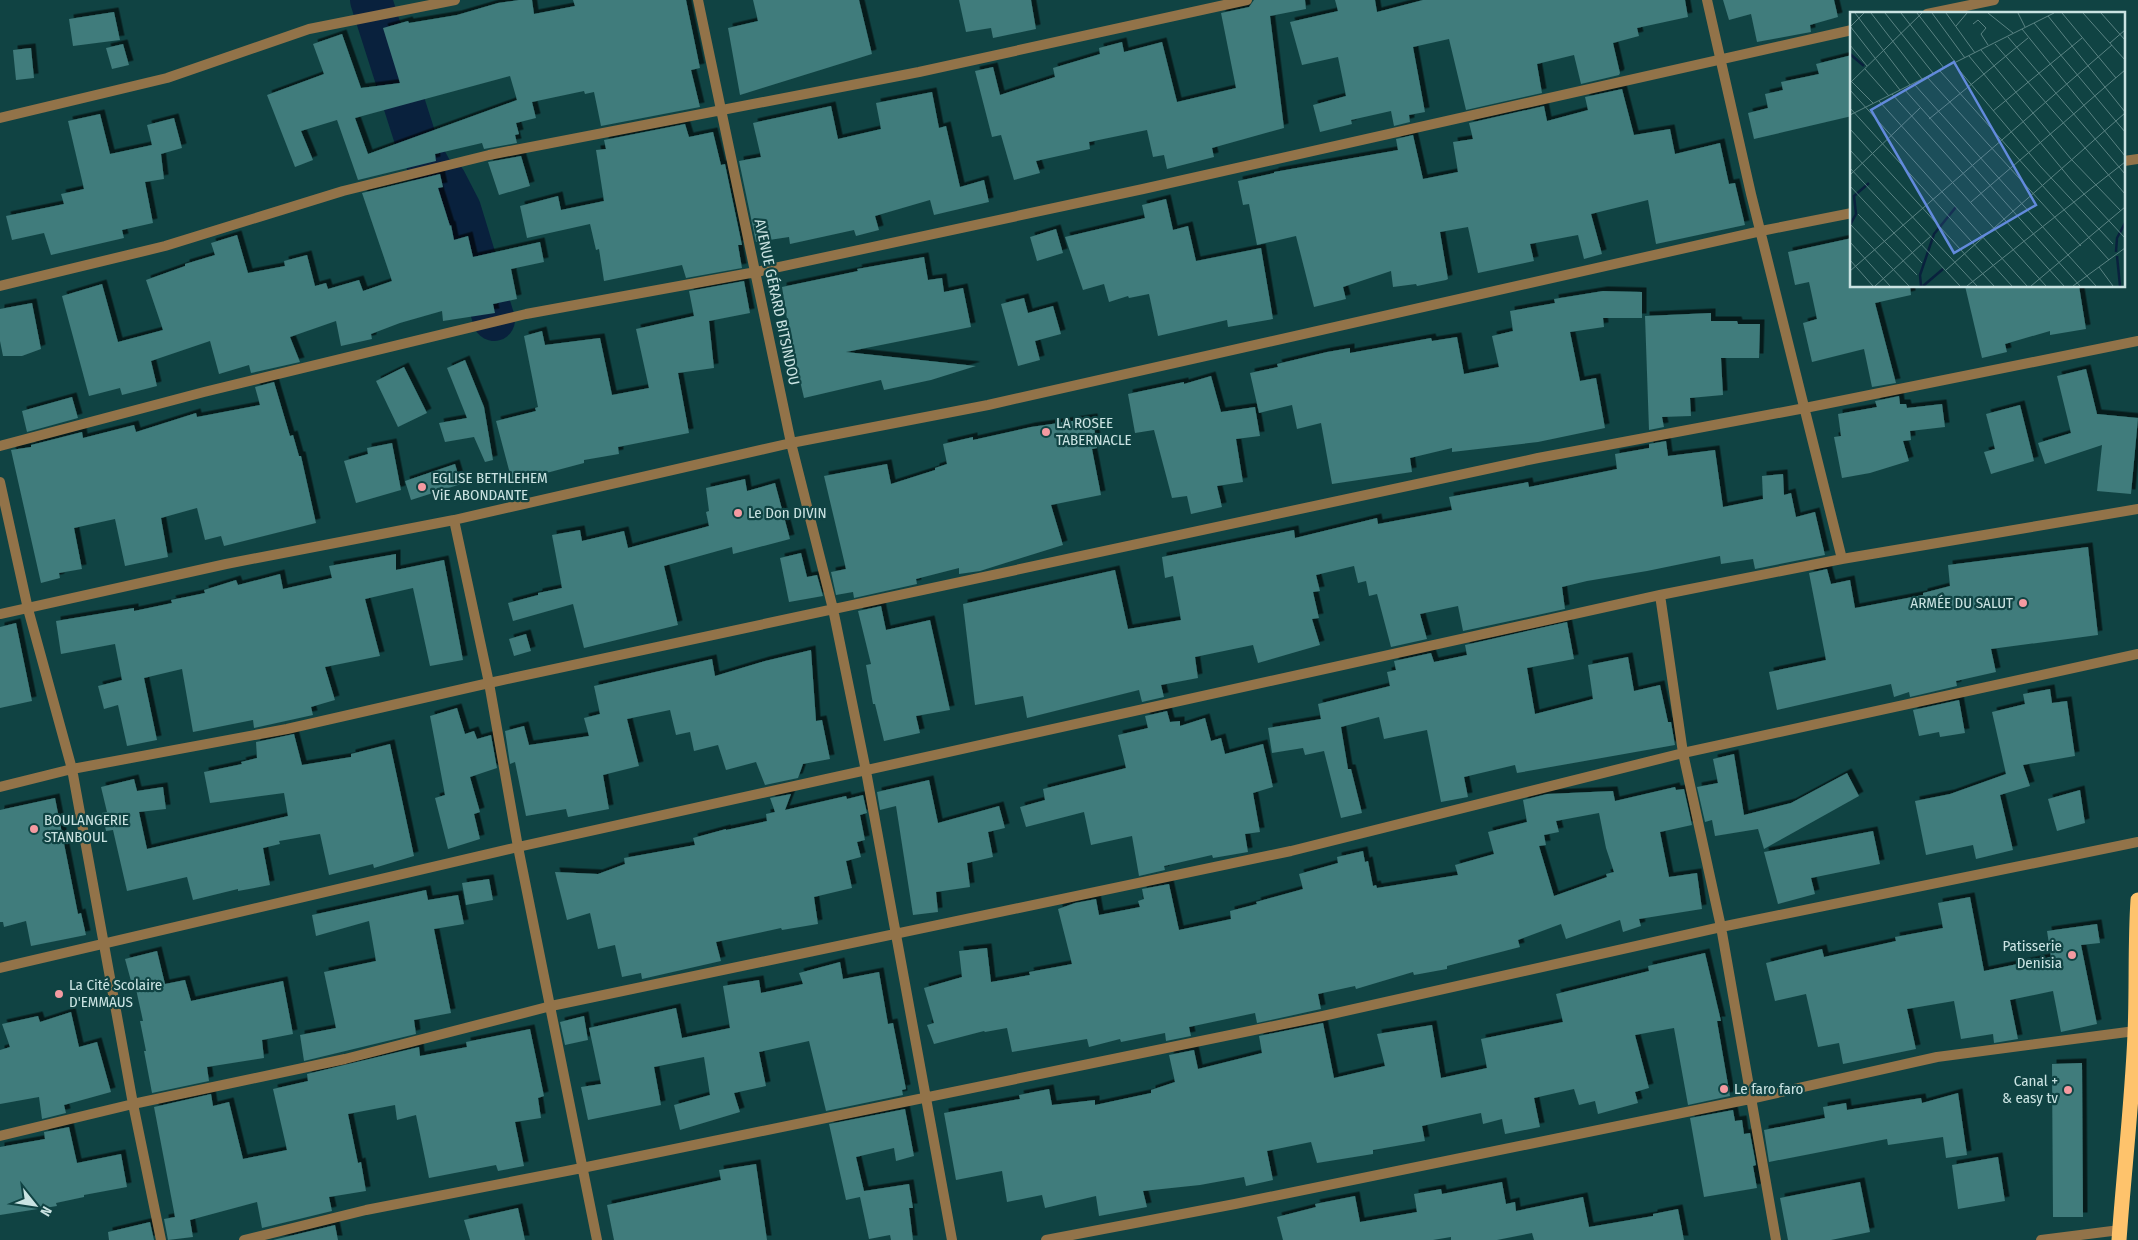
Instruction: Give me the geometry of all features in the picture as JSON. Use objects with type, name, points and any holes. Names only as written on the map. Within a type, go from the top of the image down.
[{"type":"highway","points":[[2120,1235],[2135,1089],[2138,900]]},
{"type":"street","points":[[0,118],[167,78],[309,29],[455,0]]},
{"type":"street","name":"AVENUE GÉRARD BITSINDOU","points":[[698,0],[791,443],[833,609],[866,771],[952,1240]]},
{"type":"street","points":[[0,286],[166,246],[343,191],[489,155],[919,72],[1247,0]]},
{"type":"street","points":[[1707,0],[1761,231],[1842,559]]},
{"type":"street","points":[[1937,12],[1994,0]]},
{"type":"street","points":[[0,446],[204,392],[526,314],[756,272],[1143,189],[1720,58],[1850,30]]},
{"type":"street","points":[[0,614],[226,564],[454,520],[791,443],[988,405],[1761,231],[1850,213]]},
{"type":"street","points":[[0,787],[72,770],[288,729],[489,683],[1538,458],[1805,408],[2138,341]]},
{"type":"street","points":[[0,482],[28,609],[72,770],[161,1240]]},
{"type":"street","points":[[0,968],[518,847],[1660,595],[1842,559],[2138,509]]},
{"type":"street","points":[[454,520],[489,683],[518,847],[596,1240]]},
{"type":"street","points":[[1660,595],[1684,753],[1721,927],[1776,1240]]},
{"type":"street","points":[[0,1136],[134,1104],[345,1059],[551,1006],[1291,851],[1684,753],[2138,654]]},
{"type":"street","points":[[244,1240],[366,1210],[582,1168],[1323,1016],[1721,927],[2138,842]]},
{"type":"street","points":[[1046,1240],[1236,1204],[1750,1099],[1937,1057],[2135,1031]]},
{"type":"street","points":[[2041,1240],[2120,1235]]},
{"type":"building","points":[[532,0],[534,14],[575,6],[573,0],[686,0],[700,68],[691,70],[700,107],[601,126],[594,92],[585,94],[584,91],[532,102],[536,118],[516,123],[519,134],[515,135],[517,143],[484,149],[482,143],[435,154],[436,161],[358,180],[337,120],[301,131],[313,160],[295,167],[267,95],[324,74],[313,44],[342,34],[361,88],[400,83],[383,28],[408,21],[409,23],[457,15],[498,3]],"holes":[[[510,76],[517,100],[368,154],[355,118]]]},
{"type":"building","points":[[753,0],[859,0],[872,54],[740,95],[728,28],[758,21]]},
{"type":"building","points":[[959,0],[1031,0],[1036,29],[993,38],[991,28],[966,32]]},
{"type":"building","points":[[1254,0],[1305,0],[1306,9],[1270,16],[1284,128],[1212,148],[1214,157],[1167,169],[1164,155],[1153,157],[1147,130],[1089,142],[1090,149],[1036,161],[1040,173],[1014,180],[1001,135],[992,137],[975,71],[993,67],[1000,95],[1055,77],[1053,68],[1100,54],[1099,48],[1122,42],[1124,52],[1162,42],[1177,102],[1236,88],[1221,13],[1249,7]]},
{"type":"building","points":[[1335,0],[1375,0],[1377,12],[1423,0],[1685,0],[1688,17],[1637,28],[1639,36],[1613,43],[1619,75],[1581,84],[1574,55],[1537,64],[1542,93],[1466,110],[1449,39],[1413,47],[1425,112],[1409,115],[1410,122],[1394,126],[1391,111],[1351,120],[1352,124],[1320,132],[1313,105],[1346,96],[1338,57],[1302,65],[1290,22],[1338,11]]},
{"type":"building","points":[[1723,0],[1834,0],[1838,17],[1810,25],[1811,32],[1757,42],[1751,14],[1729,20]]},
{"type":"building","points":[[114,12],[120,40],[73,46],[69,19]]},
{"type":"building","points":[[123,44],[129,65],[112,69],[106,48]]},
{"type":"building","points":[[31,48],[34,78],[16,80],[13,50]]},
{"type":"building","points":[[1850,56],[1850,116],[1754,139],[1748,113],[1768,108],[1765,94],[1783,90],[1781,82],[1819,74],[1816,64]]},
{"type":"building","points":[[1622,89],[1634,135],[1670,129],[1675,154],[1720,143],[1729,184],[1735,183],[1745,225],[1656,244],[1648,200],[1591,214],[1602,254],[1584,259],[1578,235],[1530,244],[1534,261],[1478,273],[1468,227],[1440,232],[1448,279],[1417,286],[1416,284],[1393,287],[1391,271],[1343,287],[1346,299],[1314,307],[1296,236],[1257,245],[1249,204],[1243,205],[1238,181],[1274,172],[1398,150],[1396,139],[1413,135],[1423,179],[1458,172],[1453,142],[1473,139],[1469,123],[1544,106],[1547,121],[1588,110],[1585,97]]},
{"type":"building","points":[[932,92],[939,128],[946,126],[960,187],[984,180],[989,202],[934,215],[930,200],[875,216],[879,230],[856,236],[854,230],[790,244],[789,237],[756,242],[739,161],[761,157],[753,123],[831,106],[838,139],[881,129],[876,103]]},
{"type":"building","points":[[100,114],[110,154],[152,145],[147,125],[174,118],[182,148],[161,154],[164,179],[145,182],[153,223],[122,230],[124,238],[51,255],[44,233],[12,240],[6,216],[64,204],[61,194],[84,189],[68,121]]},
{"type":"building","points":[[685,124],[689,137],[713,132],[721,165],[725,164],[742,245],[738,245],[742,268],[686,278],[682,265],[604,281],[599,249],[596,250],[590,224],[527,238],[520,206],[558,196],[561,210],[604,201],[596,150],[606,149],[604,140]]},
{"type":"building","points":[[521,156],[530,186],[499,195],[488,162]]},
{"type":"building","points":[[440,174],[443,187],[438,188],[451,225],[454,240],[468,236],[473,257],[540,242],[544,262],[511,269],[517,299],[493,304],[495,313],[443,321],[442,311],[400,323],[371,334],[372,339],[341,346],[336,321],[290,337],[300,362],[251,373],[249,365],[219,374],[210,341],[151,361],[157,386],[122,395],[120,388],[89,396],[62,296],[102,284],[118,342],[163,330],[146,280],[185,266],[185,264],[215,255],[211,243],[237,235],[248,273],[285,266],[284,261],[307,255],[315,286],[326,283],[328,289],[359,280],[363,291],[392,281],[362,193]]},
{"type":"building","points":[[1166,199],[1173,230],[1188,226],[1196,261],[1261,248],[1273,319],[1228,327],[1227,320],[1158,336],[1149,294],[1129,298],[1128,296],[1109,302],[1104,284],[1083,290],[1065,237],[1145,218],[1142,205]]},
{"type":"building","points":[[1056,229],[1063,253],[1037,261],[1030,237]]},
{"type":"building","points":[[1850,238],[1850,288],[1910,288],[1911,295],[1875,303],[1896,383],[1872,387],[1864,349],[1812,362],[1803,323],[1817,319],[1809,282],[1795,285],[1788,252]]},
{"type":"building","points":[[924,257],[928,280],[942,278],[944,292],[963,288],[971,327],[846,352],[976,366],[931,380],[884,390],[881,380],[804,398],[790,338],[782,287],[858,271],[857,269]]},
{"type":"building","points":[[744,281],[750,313],[709,321],[714,368],[678,373],[689,433],[618,447],[619,454],[584,460],[584,463],[535,476],[536,481],[513,485],[496,421],[536,411],[535,408],[538,407],[524,336],[542,331],[545,345],[600,338],[612,395],[649,388],[636,329],[694,316],[689,291]]},
{"type":"building","points":[[1965,288],[2079,288],[2086,329],[2050,335],[2050,331],[2005,344],[2007,352],[1982,358]]},
{"type":"building","points":[[1603,291],[1642,292],[1642,318],[1603,318],[1604,327],[1570,332],[1580,381],[1596,378],[1605,428],[1538,442],[1452,452],[1452,448],[1410,458],[1412,472],[1332,484],[1321,423],[1297,429],[1292,405],[1259,413],[1250,373],[1278,367],[1277,364],[1350,348],[1350,353],[1431,338],[1432,341],[1457,337],[1464,374],[1499,367],[1492,336],[1513,331],[1510,311],[1555,303],[1554,299]]},
{"type":"building","points":[[1024,298],[1028,313],[1053,306],[1061,334],[1035,341],[1040,360],[1018,366],[1001,304]]},
{"type":"building","points":[[32,303],[41,349],[22,356],[3,356],[0,341],[0,309]]},
{"type":"building","points":[[1711,313],[1711,321],[1737,321],[1738,324],[1760,324],[1759,358],[1721,358],[1723,395],[1690,398],[1691,416],[1662,417],[1664,427],[1649,430],[1645,316]]},
{"type":"building","points":[[465,360],[484,407],[493,460],[485,462],[474,437],[445,442],[439,423],[467,418],[447,368]]},
{"type":"building","points":[[404,367],[427,413],[398,427],[376,381]]},
{"type":"building","points":[[2086,369],[2097,414],[2138,418],[2131,494],[2097,491],[2102,445],[2045,464],[2038,443],[2071,433],[2057,376]]},
{"type":"building","points":[[1211,376],[1221,412],[1255,407],[1260,436],[1236,439],[1243,482],[1217,486],[1222,507],[1191,514],[1187,496],[1172,498],[1154,430],[1135,433],[1128,394],[1184,382],[1184,384]]},
{"type":"building","points":[[274,382],[290,436],[293,435],[299,456],[301,456],[316,523],[224,546],[221,536],[205,540],[197,508],[161,518],[168,557],[125,566],[115,519],[74,528],[82,569],[59,573],[60,578],[41,583],[11,450],[31,447],[31,445],[82,432],[83,438],[134,425],[136,432],[196,413],[197,417],[260,405],[255,387]]},
{"type":"building","points":[[1899,396],[1900,404],[1906,404],[1907,408],[1942,404],[1945,427],[1910,431],[1911,440],[1903,441],[1909,461],[1870,473],[1842,478],[1834,437],[1841,436],[1838,414],[1877,407],[1875,401]]},
{"type":"building","points":[[72,397],[78,418],[27,432],[22,411]]},
{"type":"building","points":[[2020,405],[2034,461],[1991,474],[1984,452],[1995,449],[1986,414]]},
{"type":"building","points":[[1093,418],[1097,448],[1092,449],[1101,495],[1051,505],[1063,545],[980,571],[959,574],[959,568],[916,579],[917,584],[854,598],[853,592],[836,595],[831,572],[846,569],[824,476],[887,464],[891,484],[935,470],[935,468],[947,464],[943,444],[973,437],[973,440],[1031,427]]},
{"type":"building","points":[[1666,441],[1668,456],[1715,450],[1723,507],[1763,499],[1762,476],[1783,474],[1784,495],[1791,493],[1796,517],[1815,512],[1825,555],[1755,569],[1753,559],[1721,564],[1720,556],[1587,581],[1562,587],[1565,609],[1463,631],[1458,606],[1420,614],[1427,639],[1391,647],[1377,594],[1369,596],[1366,581],[1358,583],[1354,566],[1316,575],[1320,591],[1313,592],[1319,618],[1312,619],[1320,645],[1258,663],[1253,645],[1195,657],[1198,678],[1161,685],[1164,697],[1142,702],[1139,690],[1027,718],[1023,696],[975,705],[963,604],[1115,570],[1128,629],[1181,620],[1173,576],[1165,578],[1162,557],[1294,530],[1295,538],[1377,518],[1378,524],[1452,510],[1449,497],[1528,482],[1529,487],[1617,469],[1615,454],[1649,448],[1649,444]]},
{"type":"building","points":[[392,443],[401,490],[356,503],[344,461],[368,454],[367,448]]},
{"type":"building","points":[[455,464],[461,484],[411,500],[405,481]]},
{"type":"building","points":[[745,479],[747,491],[775,483],[790,539],[733,554],[732,547],[664,566],[678,625],[584,648],[573,604],[513,621],[508,603],[538,595],[538,593],[562,588],[552,535],[580,530],[582,541],[624,531],[628,548],[709,526],[706,512],[709,511],[706,488]]},
{"type":"building","points":[[2088,547],[2098,635],[1991,649],[1996,672],[1956,681],[1957,686],[1910,697],[1909,692],[1894,697],[1891,684],[1777,710],[1769,672],[1826,660],[1809,573],[1827,569],[1831,584],[1850,580],[1855,608],[1923,595],[1923,593],[1950,586],[1948,565]]},
{"type":"building","points":[[801,553],[807,577],[817,575],[823,596],[789,602],[780,558]]},
{"type":"building","points":[[396,554],[396,570],[444,560],[463,660],[430,666],[413,588],[365,599],[380,656],[325,667],[335,700],[311,707],[313,715],[254,728],[253,720],[193,732],[182,669],[144,678],[157,740],[127,746],[118,705],[104,709],[98,686],[122,680],[115,644],[61,654],[56,621],[134,608],[134,611],[172,603],[171,600],[205,593],[204,590],[236,580],[238,585],[280,574],[283,589],[332,578],[329,566]]},
{"type":"building","points":[[881,606],[886,630],[930,620],[950,710],[916,716],[920,733],[884,741],[875,704],[873,704],[866,665],[871,664],[858,611]]},
{"type":"building","points":[[1567,622],[1574,659],[1527,668],[1535,714],[1593,699],[1588,665],[1628,657],[1634,691],[1660,685],[1668,722],[1671,722],[1675,745],[1517,773],[1515,765],[1464,777],[1468,797],[1441,802],[1427,730],[1384,739],[1379,717],[1341,727],[1348,769],[1351,769],[1362,813],[1341,818],[1324,751],[1305,755],[1303,748],[1272,753],[1268,728],[1321,719],[1318,704],[1390,686],[1387,672],[1396,670],[1394,661],[1431,653],[1434,662],[1467,655],[1465,645]]},
{"type":"building","points":[[16,623],[32,701],[0,708],[0,627]]},
{"type":"building","points":[[526,634],[531,651],[514,656],[509,639]]},
{"type":"building","points":[[811,650],[816,721],[822,720],[830,759],[803,764],[798,778],[765,785],[756,762],[726,770],[718,745],[694,751],[690,732],[676,735],[670,710],[627,719],[639,766],[603,775],[609,809],[568,817],[566,809],[526,816],[515,762],[510,764],[505,731],[524,726],[529,745],[589,736],[584,718],[600,714],[594,686],[712,659],[715,676]]},
{"type":"building","points":[[2050,689],[2052,703],[2067,701],[2075,756],[2023,765],[2030,786],[2000,795],[2013,850],[1976,859],[1973,845],[1926,855],[1915,801],[1950,794],[2006,774],[1992,712],[2025,704],[2023,694]]},
{"type":"building","points":[[1959,700],[1965,733],[1940,737],[1939,732],[1919,736],[1913,710]]},
{"type":"building","points":[[457,708],[465,734],[474,731],[477,739],[491,735],[497,768],[470,777],[480,812],[474,814],[480,839],[448,849],[435,798],[445,795],[430,716]]},
{"type":"building","points":[[1167,711],[1170,722],[1180,721],[1180,726],[1205,718],[1211,741],[1221,738],[1225,754],[1263,744],[1273,787],[1253,793],[1260,832],[1245,834],[1248,852],[1213,858],[1212,855],[1164,866],[1165,870],[1139,876],[1132,836],[1091,845],[1084,812],[1026,827],[1020,807],[1045,800],[1043,789],[1126,768],[1118,735],[1148,728],[1145,716]]},
{"type":"building","points":[[294,734],[302,765],[351,757],[351,754],[390,744],[414,856],[374,868],[373,864],[329,875],[320,834],[279,841],[280,844],[263,848],[270,885],[238,891],[238,889],[193,900],[187,877],[127,891],[113,830],[106,831],[102,813],[107,812],[101,787],[134,779],[137,791],[163,787],[166,809],[139,812],[147,849],[288,816],[284,793],[210,803],[204,772],[242,764],[241,762],[257,758],[256,742]]},
{"type":"building","points":[[1734,754],[1744,815],[1791,803],[1847,773],[1859,796],[1764,849],[1758,829],[1715,836],[1712,820],[1705,822],[1697,787],[1718,783],[1713,759]]},
{"type":"building","points":[[929,780],[938,823],[999,806],[1005,828],[988,832],[993,857],[967,863],[970,887],[936,892],[938,912],[913,915],[896,806],[880,810],[877,792]]},
{"type":"building","points":[[1675,787],[1676,790],[1684,789],[1692,825],[1660,832],[1669,877],[1697,873],[1702,909],[1639,919],[1641,926],[1623,932],[1620,920],[1566,939],[1561,924],[1518,940],[1520,947],[1447,966],[1447,969],[1414,975],[1413,972],[1356,989],[1355,986],[1318,994],[1321,1009],[1257,1023],[1255,1013],[1189,1027],[1191,1036],[1166,1041],[1165,1033],[1121,1042],[1120,1039],[1089,1047],[1087,1039],[1012,1052],[1007,1028],[984,1031],[934,1044],[927,1025],[934,1023],[924,988],[962,977],[959,951],[987,948],[991,982],[1030,975],[1029,972],[1072,964],[1058,909],[1075,903],[1096,899],[1099,915],[1140,907],[1138,901],[1144,899],[1142,889],[1169,884],[1179,930],[1231,919],[1230,911],[1303,889],[1299,874],[1338,863],[1337,857],[1363,851],[1365,862],[1368,861],[1373,886],[1376,885],[1377,888],[1458,875],[1455,865],[1494,854],[1488,832],[1527,822],[1523,800],[1547,794],[1613,791],[1615,801]],"holes":[[[1599,813],[1606,848],[1614,872],[1606,874],[1607,877],[1554,896],[1539,846],[1546,845],[1544,835],[1559,832],[1556,821]]]},
{"type":"building","points":[[2080,790],[2085,823],[2057,831],[2048,799]]},
{"type":"building","points":[[791,794],[785,810],[846,796],[847,799],[863,795],[867,813],[860,815],[865,840],[857,842],[861,857],[846,861],[852,888],[814,897],[818,924],[782,930],[781,928],[716,942],[721,961],[642,979],[641,973],[622,977],[615,945],[598,949],[590,913],[567,920],[555,872],[598,874],[625,864],[624,858],[695,845],[693,838],[767,821],[766,814],[775,812],[770,798]]},
{"type":"building","points":[[55,798],[78,914],[81,913],[86,935],[31,946],[26,921],[4,927],[3,922],[0,922],[0,810]]},
{"type":"building","points":[[1873,831],[1880,864],[1811,878],[1815,894],[1778,904],[1764,852]]},
{"type":"building","points":[[489,879],[493,900],[466,905],[462,883]]},
{"type":"building","points":[[426,890],[428,900],[458,895],[464,924],[434,929],[451,1013],[414,1020],[416,1034],[304,1061],[300,1035],[336,1028],[324,972],[376,961],[369,921],[316,936],[312,915]]},
{"type":"building","points":[[1970,897],[1984,971],[2051,957],[2047,931],[2097,924],[2100,943],[2081,945],[2097,1024],[2061,1032],[2053,991],[2010,1000],[2018,1039],[1994,1043],[1993,1034],[1961,1039],[1954,1001],[1907,1009],[1916,1049],[1843,1064],[1839,1043],[1818,1047],[1806,994],[1775,1001],[1766,963],[1822,949],[1824,957],[1896,941],[1895,937],[1943,928],[1938,903]]},
{"type":"building","points":[[157,951],[165,984],[185,980],[191,1001],[283,981],[293,1034],[262,1040],[264,1058],[207,1067],[209,1081],[152,1093],[140,1021],[143,1021],[134,980],[131,981],[125,959]]},
{"type":"building","points":[[1705,953],[1721,1021],[1717,1021],[1730,1096],[1688,1105],[1674,1028],[1635,1035],[1649,1088],[1635,1092],[1638,1103],[1598,1114],[1595,1101],[1579,1105],[1574,1089],[1534,1098],[1540,1127],[1505,1134],[1502,1119],[1483,1124],[1481,1113],[1422,1126],[1425,1141],[1373,1150],[1373,1154],[1317,1163],[1311,1142],[1267,1151],[1273,1180],[1246,1186],[1244,1177],[1200,1185],[1143,1191],[1147,1207],[1099,1216],[1096,1196],[1045,1208],[1042,1195],[1007,1202],[1002,1171],[956,1180],[944,1113],[1020,1099],[1019,1095],[1049,1089],[1052,1105],[1095,1100],[1095,1105],[1151,1093],[1151,1090],[1175,1082],[1169,1055],[1194,1050],[1198,1069],[1262,1053],[1259,1036],[1323,1023],[1334,1078],[1385,1066],[1377,1034],[1432,1025],[1441,1078],[1487,1068],[1481,1039],[1563,1022],[1556,994],[1649,971],[1648,966]]},
{"type":"building","points":[[840,962],[843,979],[879,972],[888,1024],[893,1023],[906,1089],[902,1090],[903,1095],[826,1111],[809,1041],[759,1052],[766,1086],[734,1093],[740,1112],[680,1130],[674,1105],[710,1095],[704,1057],[654,1067],[661,1105],[588,1120],[581,1087],[601,1084],[589,1028],[676,1008],[682,1038],[730,1028],[723,986],[759,980],[761,993],[803,984],[799,973]]},
{"type":"building","points":[[71,1012],[79,1047],[97,1042],[111,1092],[64,1105],[66,1113],[42,1119],[39,1097],[0,1104],[0,1050],[10,1047],[2,1024],[38,1016],[40,1022]]},
{"type":"building","points":[[584,1016],[588,1040],[565,1045],[560,1022]]},
{"type":"building","points":[[530,1029],[544,1096],[538,1098],[541,1118],[515,1122],[524,1166],[498,1171],[496,1165],[429,1178],[416,1115],[397,1120],[395,1105],[348,1114],[358,1163],[361,1162],[366,1191],[329,1197],[332,1211],[262,1228],[257,1202],[190,1220],[193,1237],[168,1240],[164,1219],[175,1217],[154,1107],[211,1094],[213,1106],[229,1102],[243,1159],[287,1150],[273,1089],[308,1081],[307,1074],[419,1047],[420,1056],[467,1047],[466,1042]]},
{"type":"building","points":[[2082,1063],[2083,1217],[2053,1217],[2052,1064]]},
{"type":"building","points":[[1958,1093],[1967,1155],[1946,1158],[1943,1137],[1888,1145],[1887,1139],[1769,1162],[1764,1130],[1825,1118],[1823,1107],[1846,1103],[1847,1110],[1921,1098],[1922,1103]]},
{"type":"building","points":[[905,1109],[914,1156],[896,1161],[894,1148],[856,1157],[864,1191],[909,1184],[913,1208],[909,1208],[913,1240],[891,1240],[890,1235],[869,1239],[860,1197],[846,1200],[829,1124]]},
{"type":"building","points":[[1733,1110],[1735,1121],[1742,1120],[1744,1134],[1750,1133],[1756,1165],[1753,1166],[1757,1188],[1704,1197],[1690,1118]]},
{"type":"building","points":[[69,1127],[77,1163],[121,1154],[127,1187],[84,1195],[84,1197],[56,1203],[57,1206],[0,1215],[0,1147],[45,1139],[44,1132]]},
{"type":"building","points":[[1998,1157],[2005,1201],[1958,1209],[1952,1165]]},
{"type":"building","points":[[756,1164],[767,1240],[614,1240],[607,1205],[721,1180],[719,1170]]},
{"type":"building","points":[[1502,1182],[1506,1204],[1515,1202],[1516,1211],[1583,1197],[1589,1227],[1653,1216],[1653,1214],[1678,1209],[1684,1240],[1534,1240],[1532,1233],[1497,1240],[1451,1240],[1451,1237],[1433,1240],[1283,1240],[1277,1217],[1316,1207],[1315,1204],[1355,1196],[1360,1222],[1417,1212],[1414,1194],[1441,1189],[1442,1194]]},
{"type":"building","points":[[1860,1182],[1870,1232],[1831,1240],[1788,1240],[1780,1198]]},
{"type":"building","points":[[518,1208],[525,1240],[470,1240],[464,1220]]},
{"type":"building","points":[[150,1222],[154,1240],[109,1240],[108,1232]]},
{"type":"building","points":[[335,1225],[338,1240],[273,1240]]},
{"type":"waterway","points":[[371,0],[417,144],[434,175],[445,180],[460,209],[494,320]]},
{"type":"place","name":"LA ROSEE TABERNACLE","points":[[1046,432]]},
{"type":"place","name":"EGLISE BETHLEHEM ViE ABONDANTE","points":[[422,487]]},
{"type":"place","name":"Le Don DIVIN","points":[[738,513]]},
{"type":"place","name":"ARMÉE DU SALUT","points":[[2023,603]]},
{"type":"place","name":"BOULANGERIE STANBOUL","points":[[34,829]]},
{"type":"place","name":"Patisserie Denisia","points":[[2072,955]]},
{"type":"place","name":"La Cité Scolaire D'EMMAUS","points":[[59,994]]},
{"type":"place","name":"Le faro faro","points":[[1724,1089]]},
{"type":"place","name":"Canal + & easy tv","points":[[2068,1090]]}]
